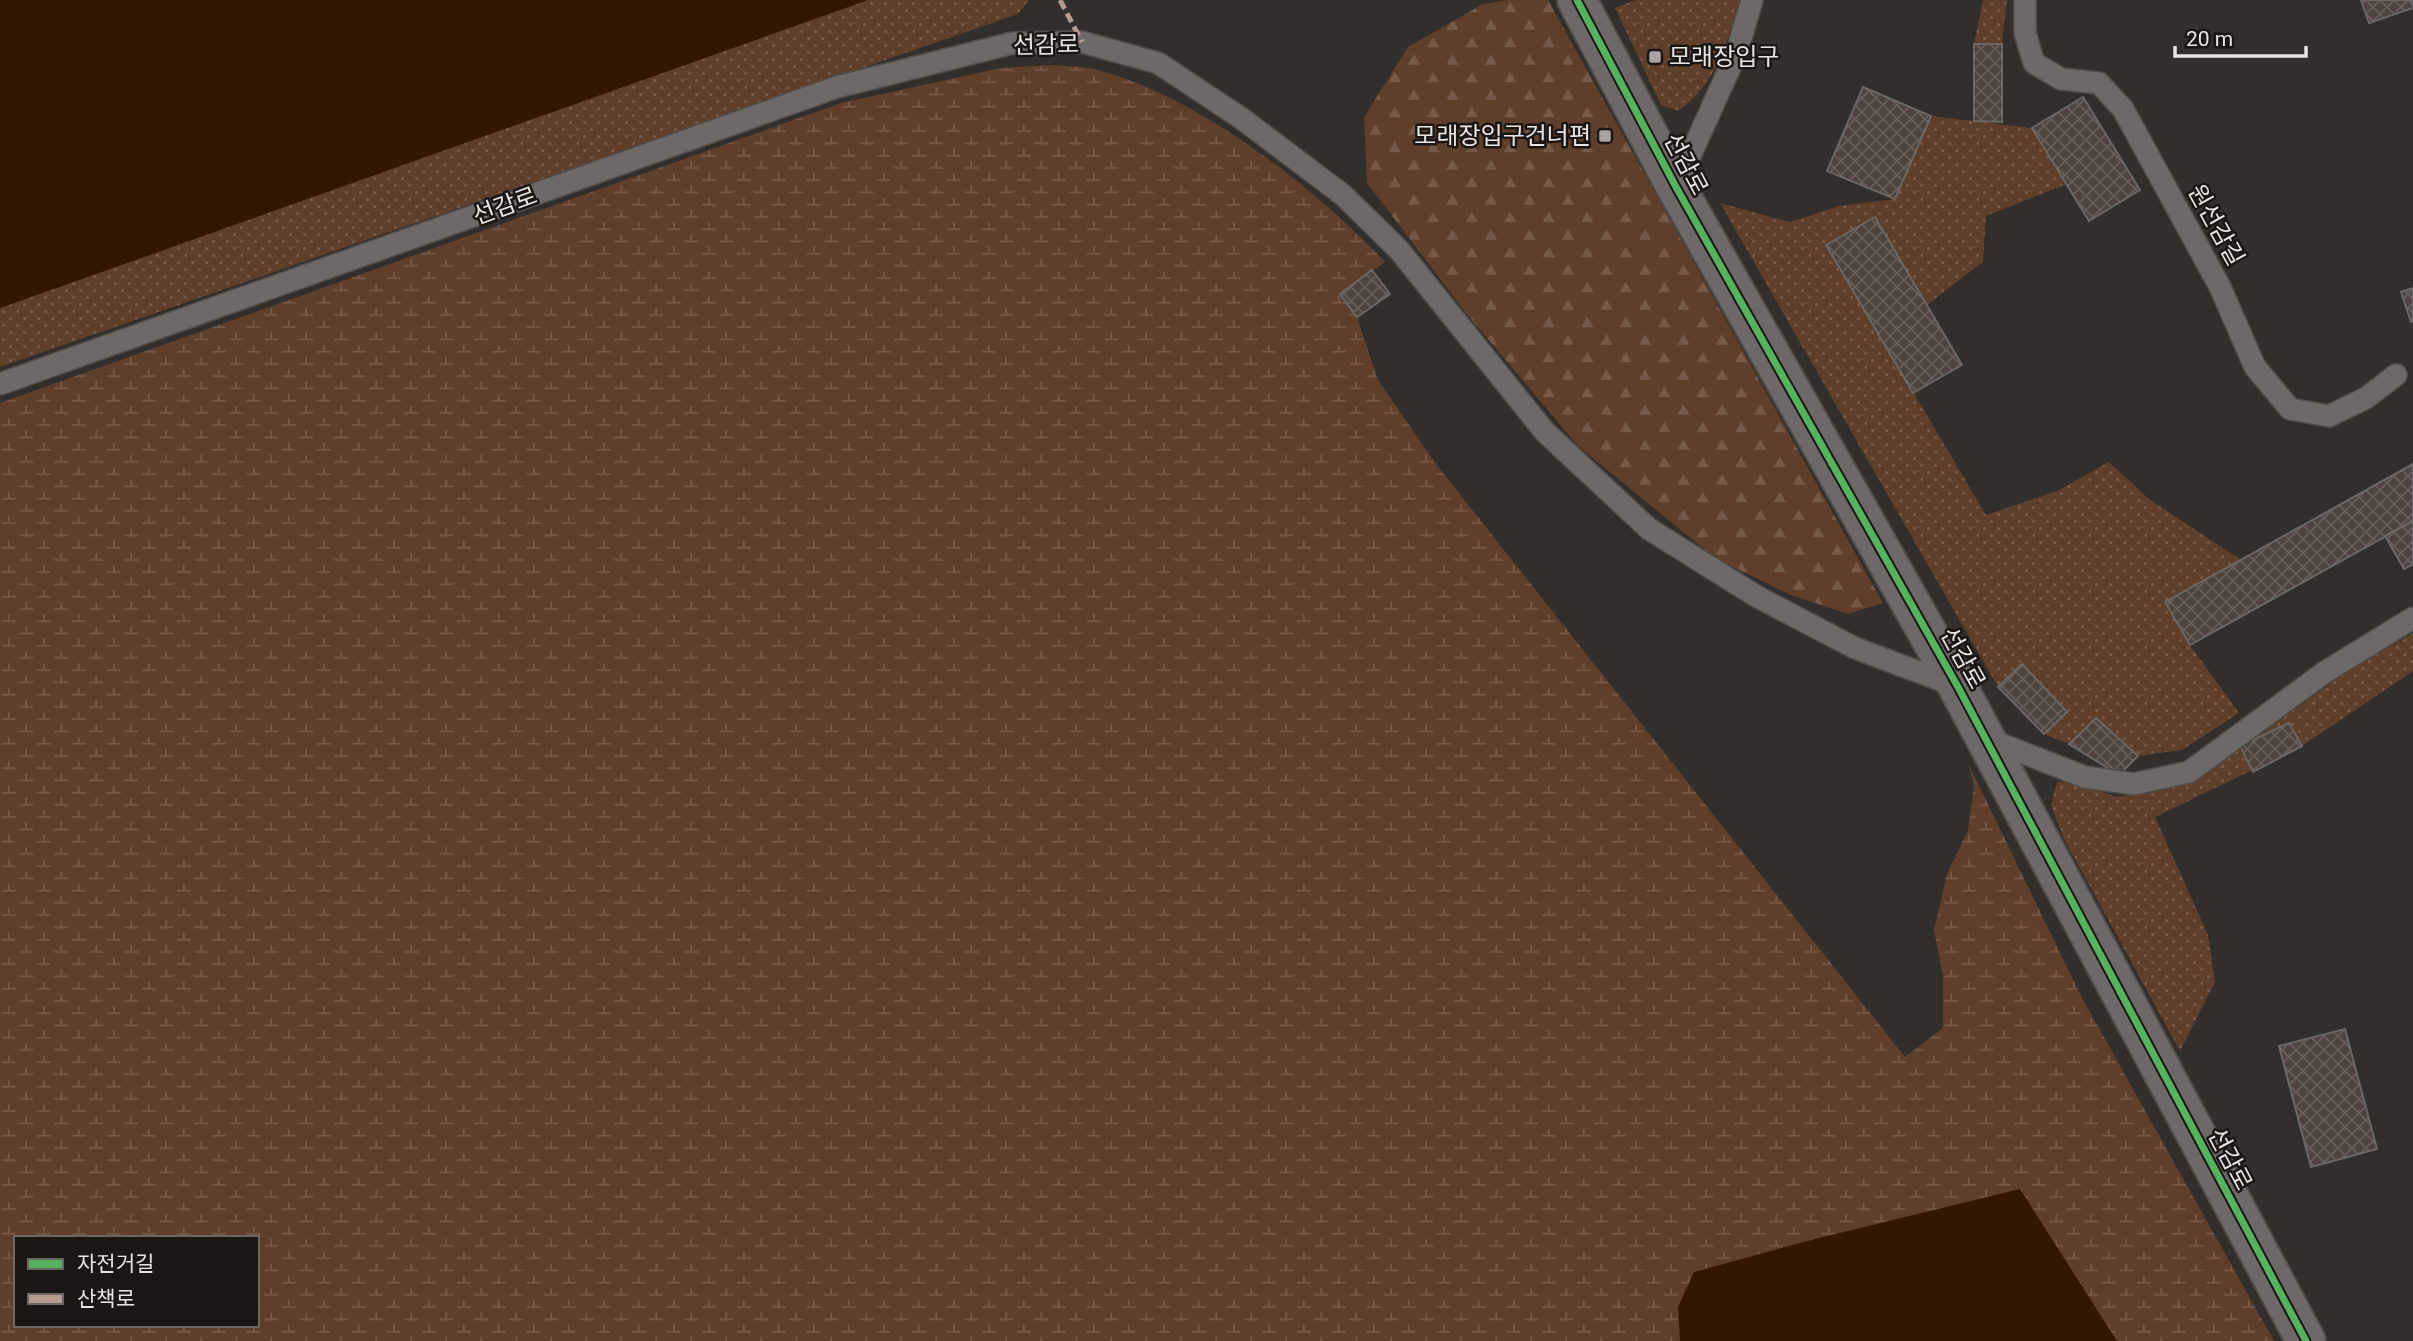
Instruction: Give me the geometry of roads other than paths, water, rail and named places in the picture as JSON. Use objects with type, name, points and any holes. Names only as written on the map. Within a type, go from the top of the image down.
[{"type":"street","name":"선감로","points":[[1577,0],[1676,187],[1958,687],[2306,1341]]},
{"type":"lane","points":[[1676,187],[1737,52],[1752,0]]},
{"type":"lane","name":"원선감길","points":[[2025,0],[2025,33],[2034,63],[2061,79],[2099,83],[2123,109],[2220,287],[2255,368],[2290,409],[2329,416],[2366,398],[2396,375]]},
{"type":"lane","name":"선감로","points":[[0,384],[837,88],[1013,43],[1082,42],[1158,63],[1241,118],[1343,195],[1399,250],[1545,432],[1649,529],[1756,596],[1855,648],[1958,687]]},
{"type":"lane","points":[[1983,737],[2085,777],[2134,784],[2189,772],[2325,672],[2413,618]]},
{"type":"place","name":"모래장입구","points":[[1655,57]]},
{"type":"place","name":"모래장입구건너편","points":[[1605,136]]}]
